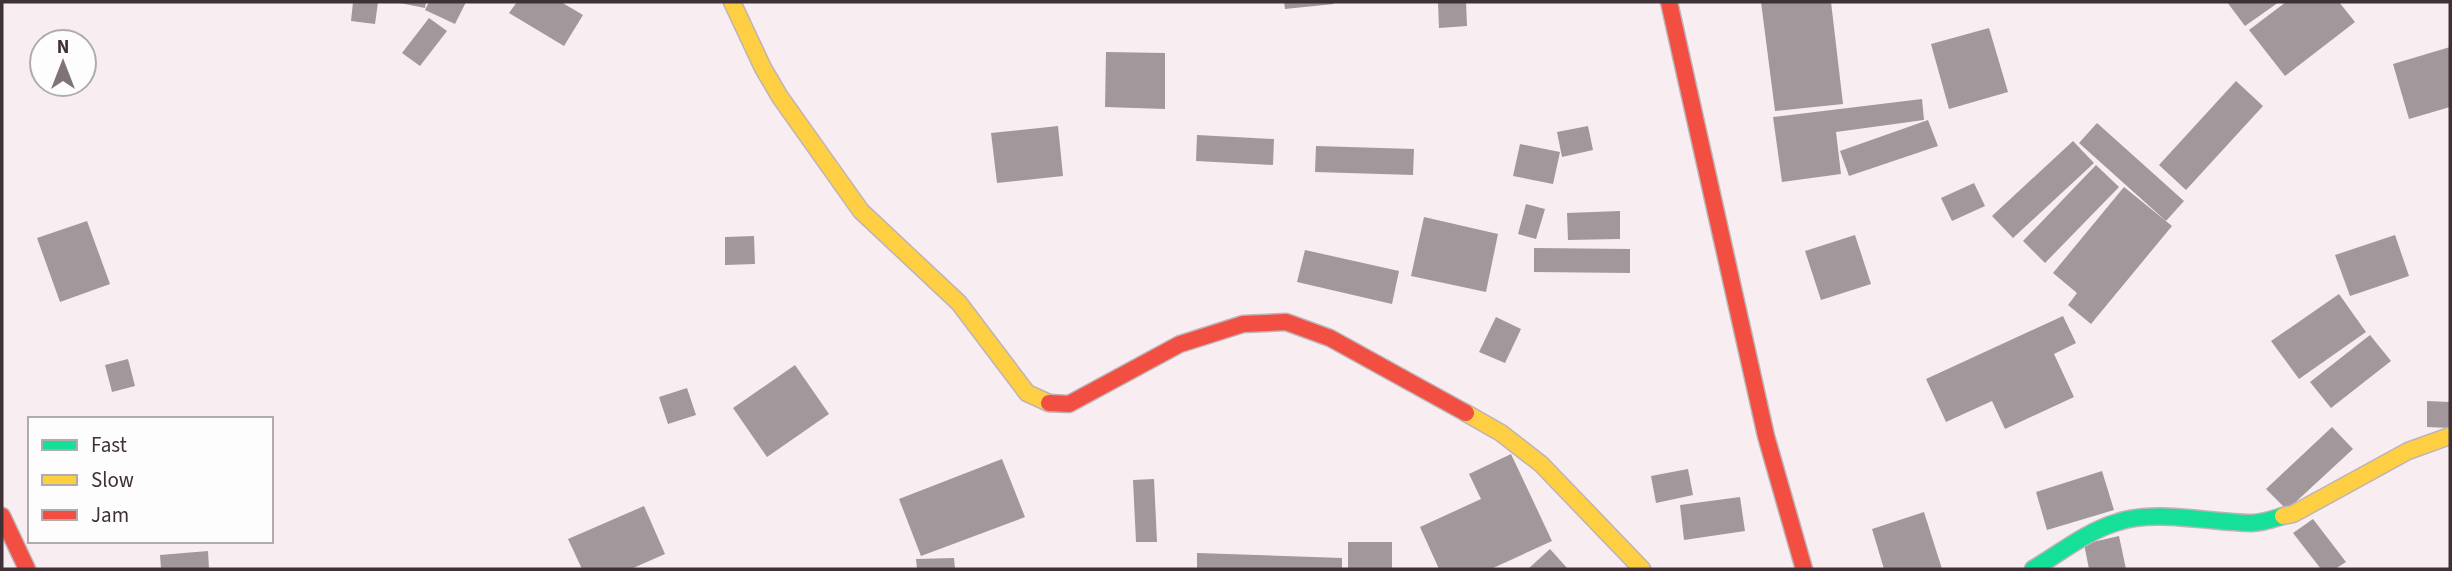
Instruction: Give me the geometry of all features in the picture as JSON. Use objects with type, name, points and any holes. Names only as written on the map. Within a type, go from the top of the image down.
[{"type":"street","points":[[732,2],[780,97],[861,211],[959,303],[1027,393],[1051,404],[1069,404],[1180,344],[1243,324],[1286,322],[1330,338],[1501,433],[1541,464],[1642,569]]},
{"type":"street","points":[[1670,2],[1766,436],[1804,569]]},
{"type":"street","points":[[2033,569],[2119,521],[2181,518],[2255,523],[2293,514],[2408,451],[2450,436]]},
{"type":"street","points":[[2,516],[27,569]]},
{"type":"building","points":[[353,2],[378,2],[375,24],[351,21]]},
{"type":"building","points":[[395,2],[426,2],[425,8]]},
{"type":"building","points":[[429,2],[466,2],[455,24],[425,10]]},
{"type":"building","points":[[517,2],[561,2],[583,15],[564,46],[509,13]]},
{"type":"building","points":[[1284,2],[1333,2],[1334,4],[1285,9]]},
{"type":"building","points":[[1438,2],[1466,2],[1467,26],[1439,28]]},
{"type":"building","points":[[1761,2],[1831,2],[1843,104],[1775,111]]},
{"type":"building","points":[[2227,2],[2279,2],[2245,26]]},
{"type":"building","points":[[2286,2],[2339,2],[2355,22],[2285,76],[2249,30]]},
{"type":"building","points":[[429,18],[447,31],[420,66],[402,53]]},
{"type":"building","points":[[1989,28],[2008,92],[1949,109],[1931,44]]},
{"type":"building","points":[[2450,47],[2450,107],[2409,119],[2393,64]]},
{"type":"building","points":[[1106,52],[1165,53],[1165,109],[1105,107]]},
{"type":"building","points":[[2236,81],[2263,106],[2186,190],[2159,165]]},
{"type":"building","points":[[1922,99],[1924,120],[1836,132],[1841,174],[1782,182],[1773,117]]},
{"type":"building","points":[[1928,120],[1938,146],[1849,176],[1840,151]]},
{"type":"building","points":[[2097,123],[2184,201],[2166,221],[2079,143]]},
{"type":"building","points":[[1058,126],[1063,176],[997,183],[991,133]]},
{"type":"building","points":[[1588,126],[1593,150],[1562,157],[1557,132]]},
{"type":"building","points":[[1197,135],[1274,139],[1273,165],[1196,161]]},
{"type":"building","points":[[2073,141],[2094,163],[2013,238],[1992,216]]},
{"type":"building","points":[[1520,144],[1560,152],[1553,184],[1513,176]]},
{"type":"building","points":[[1316,146],[1414,149],[1413,175],[1315,172]]},
{"type":"building","points":[[2096,165],[2119,187],[2045,263],[2023,241]]},
{"type":"building","points":[[1974,183],[1985,206],[1952,221],[1941,198]]},
{"type":"building","points":[[2124,187],[2172,226],[2091,324],[2068,305],[2077,293],[2053,273]]},
{"type":"building","points":[[1526,204],[1545,209],[1536,239],[1518,234]]},
{"type":"building","points":[[1620,211],[1620,239],[1568,240],[1567,213]]},
{"type":"building","points":[[1424,217],[1498,234],[1486,292],[1411,276]]},
{"type":"building","points":[[87,221],[110,284],[60,302],[37,238]]},
{"type":"building","points":[[1855,235],[1871,284],[1821,300],[1805,251]]},
{"type":"building","points":[[2395,235],[2409,276],[2350,296],[2335,255]]},
{"type":"building","points":[[754,236],[755,264],[725,265],[725,237]]},
{"type":"building","points":[[1534,248],[1630,249],[1630,273],[1534,272]]},
{"type":"building","points":[[1305,250],[1399,271],[1392,304],[1297,282]]},
{"type":"building","points":[[2339,294],[2366,332],[2299,379],[2271,341]]},
{"type":"building","points":[[2063,316],[2076,343],[2054,354],[2074,397],[2005,429],[1992,401],[1946,422],[1926,379]]},
{"type":"building","points":[[1496,317],[1521,329],[1505,363],[1479,352]]},
{"type":"building","points":[[2370,335],[2391,361],[2331,408],[2310,382]]},
{"type":"building","points":[[128,359],[135,386],[112,392],[105,365]]},
{"type":"building","points":[[795,365],[829,414],[767,457],[733,408]]},
{"type":"building","points":[[687,388],[696,415],[668,424],[659,397]]},
{"type":"building","points":[[2427,401],[2450,402],[2450,428],[2427,427]]},
{"type":"building","points":[[2332,427],[2353,449],[2287,510],[2266,489]]},
{"type":"building","points":[[1511,454],[1552,541],[1491,569],[1439,569],[1420,527],[1481,499],[1469,474]]},
{"type":"building","points":[[1002,459],[1025,517],[921,556],[899,499]]},
{"type":"building","points":[[1688,469],[1693,495],[1656,503],[1651,476]]},
{"type":"building","points":[[2102,471],[2114,510],[2047,530],[2036,492]]},
{"type":"building","points":[[1154,479],[1157,542],[1136,542],[1133,480]]},
{"type":"building","points":[[1740,497],[1745,531],[1684,540],[1680,505]]},
{"type":"building","points":[[644,506],[665,554],[631,569],[582,569],[568,539]]},
{"type":"building","points":[[1924,512],[1942,569],[1884,569],[1872,529]]},
{"type":"building","points":[[2313,519],[2346,562],[2335,569],[2321,569],[2293,533]]},
{"type":"building","points":[[2119,536],[2126,569],[2089,569],[2084,544]]},
{"type":"building","points":[[1348,542],[1392,542],[1392,569],[1348,569]]},
{"type":"building","points":[[1550,549],[1568,569],[1528,569]]},
{"type":"building","points":[[208,551],[209,569],[161,569],[160,555]]},
{"type":"building","points":[[1197,553],[1342,558],[1342,569],[1197,569]]},
{"type":"building","points":[[954,558],[955,569],[917,569],[916,559]]},
{"type":"traffic: fast","points":[[2033,569],[2095,531],[2133,518],[2167,517],[2252,523],[2283,516]]},
{"type":"traffic: slow","points":[[732,2],[780,97],[861,211],[959,303],[1027,393],[1049,403]]},
{"type":"traffic: slow","points":[[1466,413],[1501,433],[1541,464],[1642,569]]},
{"type":"traffic: slow","points":[[2283,516],[2293,514],[2408,451],[2450,436]]},
{"type":"traffic: jam","points":[[1669,2],[1766,436],[1804,569]]},
{"type":"traffic: jam","points":[[1049,403],[1069,404],[1180,344],[1243,324],[1286,322],[1330,338],[1466,413]]},
{"type":"traffic: jam","points":[[2,516],[27,569]]}]
